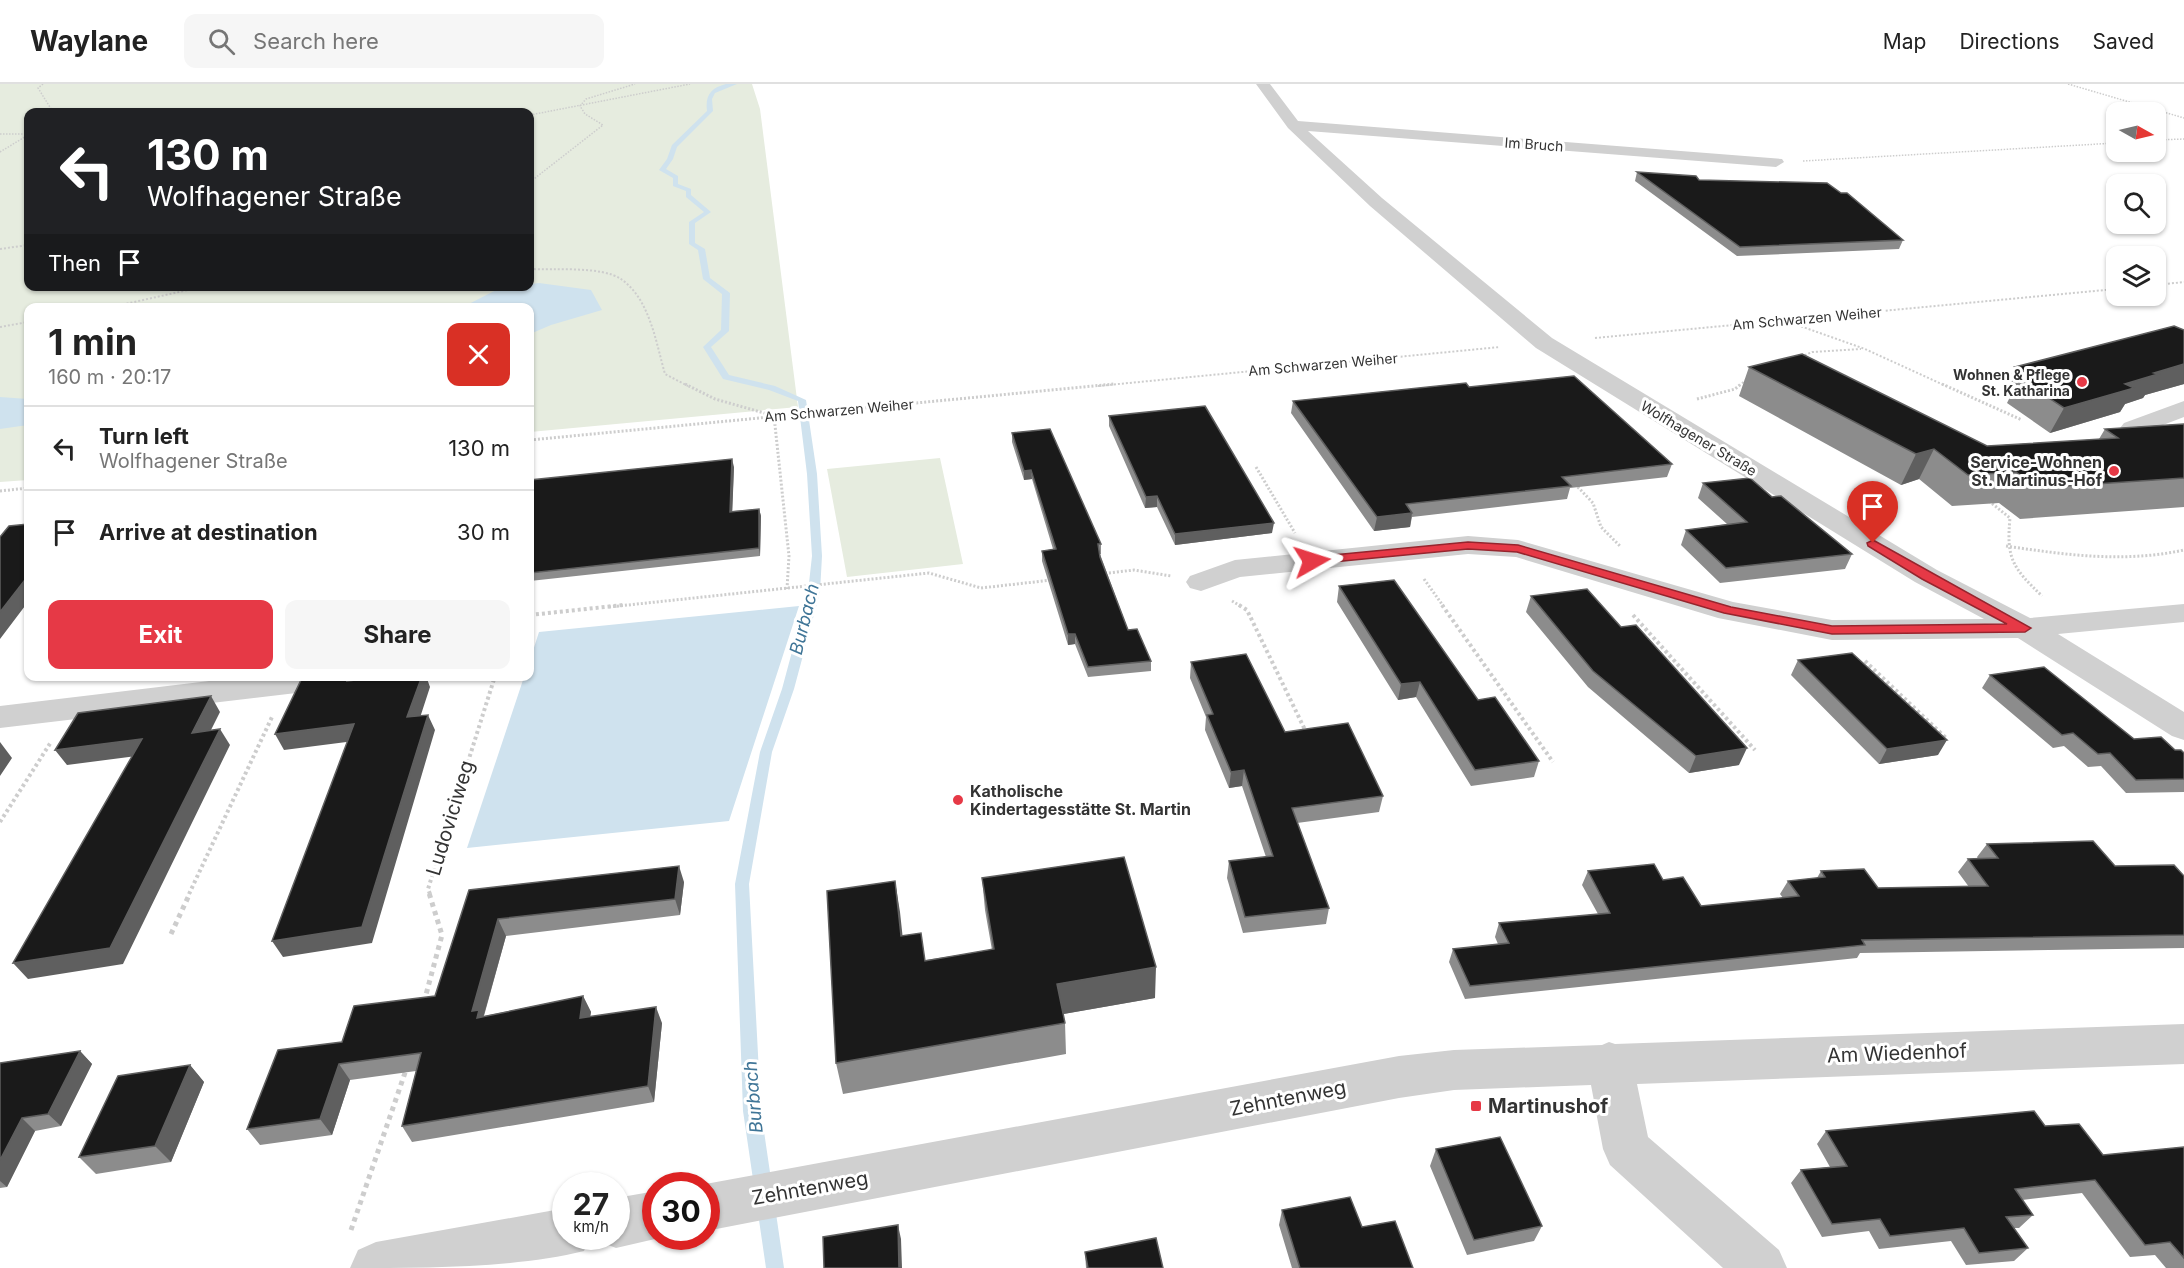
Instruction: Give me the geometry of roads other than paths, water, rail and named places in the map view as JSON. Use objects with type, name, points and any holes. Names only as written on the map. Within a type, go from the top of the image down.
[{"type":"street","name":"Wolfhagener Straße","points":[[1263,84],[1293,125],[1376,202],[1544,343],[1926,576],[2025,628],[2184,728]]},
{"type":"street","name":"Im Bruch","points":[[1293,125],[1776,162]]},
{"type":"street","points":[[2133,428],[2184,408]]},
{"type":"street","points":[[1201,582],[1235,568],[1468,545],[1518,549],[1729,611],[1832,630],[2025,628],[2184,613]]},
{"type":"street","points":[[0,717],[310,681]]},
{"type":"street","name":"Am Wiedenhof","points":[[1610,1062],[2184,1044]]},
{"type":"street","points":[[1610,1062],[1627,1149],[1761,1268]]},
{"type":"street","name":"Zehntenweg","points":[[720,1204],[1399,1077],[1455,1070],[1610,1062]]},
{"type":"street","points":[[363,1252],[552,1234]]},
{"type":"water","points":[[534,284],[591,290],[602,310],[534,332],[534,303],[471,303],[494,291],[534,291]]},
{"type":"water","points":[[0,397],[24,399],[24,426],[0,429]]},
{"type":"water","points":[[799,606],[729,821],[467,848],[523,681],[534,681],[534,648],[539,632]]},
{"type":"waterway","name":"Burbach","points":[[734,84],[713,92],[709,99],[710,111],[674,146],[670,159],[662,170],[676,177],[675,185],[689,190],[688,196],[708,212],[692,222],[692,244],[701,249],[707,279],[726,293],[725,331],[707,347],[726,377],[772,388],[802,400],[812,474],[817,556],[814,592],[788,689],[766,752],[742,884],[752,1111],[775,1268]]},
{"type":"place","name":"Wohnen & Pflege St. Katharina","points":[[2082,382]]},
{"type":"place","name":"Service-Wohnen St. Martinus-Hof","points":[[2114,471]]},
{"type":"place","name":"Katholische Kindertagesstätte St. Martin","points":[[958,800]]},
{"type":"place","name":"Martinushof","points":[[1476,1106]]}]
